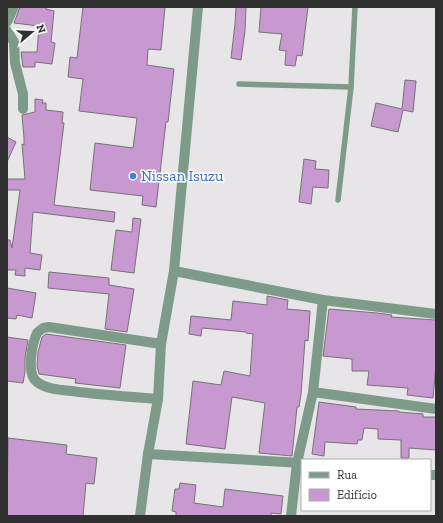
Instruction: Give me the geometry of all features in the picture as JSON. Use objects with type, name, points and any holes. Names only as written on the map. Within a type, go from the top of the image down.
[{"type":"street","points":[[7,22],[14,7]]},
{"type":"street","points":[[140,516],[148,454],[158,399],[161,344],[174,271],[198,7]]},
{"type":"street","points":[[7,31],[14,42],[15,64],[23,94],[23,109]]},
{"type":"street","points":[[174,271],[323,300],[436,314]]},
{"type":"street","points":[[291,516],[313,392],[323,300]]},
{"type":"street","points":[[158,399],[105,396],[55,390],[37,382],[31,372],[32,351],[37,333],[43,328],[49,327],[161,344]]},
{"type":"street","points":[[313,392],[436,409]]},
{"type":"street","points":[[148,454],[300,463]]},
{"type":"lane","points":[[338,200],[351,87],[355,7]]},
{"type":"lane","points":[[239,84],[351,87]]},
{"type":"building","points":[[20,7],[47,7],[46,9],[54,11],[51,42],[55,43],[52,64],[35,62],[35,67],[23,67],[21,52],[37,52],[39,26],[14,23]]},
{"type":"building","points":[[83,7],[165,7],[161,50],[148,49],[147,65],[174,69],[156,207],[142,205],[143,196],[90,190],[95,143],[133,148],[137,118],[79,111],[83,79],[68,77],[70,57],[77,58]]},
{"type":"building","points":[[236,7],[246,7],[245,31],[241,60],[231,58]]},
{"type":"building","points":[[261,7],[308,7],[302,56],[297,55],[295,66],[285,65],[286,51],[279,50],[282,34],[259,32]]},
{"type":"building","points":[[405,80],[416,81],[413,112],[403,110],[398,132],[371,126],[376,103],[402,109]]},
{"type":"building","points":[[35,99],[43,100],[42,103],[46,103],[46,110],[63,112],[62,123],[64,123],[54,205],[115,212],[114,222],[33,212],[30,253],[42,255],[40,270],[25,268],[25,276],[15,275],[16,270],[7,270],[7,240],[10,240],[12,248],[20,190],[7,190],[7,179],[25,179],[22,144],[24,145],[22,115],[35,112]]},
{"type":"building","points":[[7,137],[16,142],[7,162]]},
{"type":"building","points":[[304,159],[316,161],[315,169],[329,170],[328,188],[313,187],[311,204],[299,202]]},
{"type":"building","points":[[133,218],[141,219],[134,273],[111,270],[116,230],[132,232]]},
{"type":"building","points":[[49,272],[109,278],[109,285],[134,289],[127,332],[105,329],[109,294],[48,288]]},
{"type":"building","points":[[7,288],[36,293],[32,318],[17,315],[16,319],[7,318]]},
{"type":"building","points":[[267,296],[288,300],[287,309],[310,311],[308,341],[305,340],[301,394],[299,407],[297,407],[292,456],[259,453],[265,403],[232,397],[225,449],[186,444],[193,381],[221,385],[224,371],[250,376],[253,334],[202,328],[201,336],[189,334],[191,316],[231,320],[233,301],[267,305]]},
{"type":"building","points":[[329,309],[392,315],[391,317],[436,320],[436,365],[433,398],[407,395],[408,388],[367,385],[369,371],[352,371],[352,359],[323,356]]},
{"type":"building","points":[[46,334],[126,345],[120,388],[75,383],[76,379],[39,374],[37,366],[38,352],[42,337]]},
{"type":"building","points":[[7,337],[28,340],[23,383],[7,381]]},
{"type":"building","points":[[319,402],[356,407],[356,409],[399,411],[423,414],[423,417],[436,417],[436,450],[409,448],[409,458],[401,458],[401,440],[378,439],[378,429],[364,428],[362,440],[358,440],[357,444],[325,442],[324,456],[312,454]]},
{"type":"building","points":[[8,438],[67,445],[66,454],[97,458],[94,484],[86,483],[83,516],[7,516]]},
{"type":"building","points":[[180,483],[196,485],[194,503],[223,507],[225,489],[283,496],[281,514],[271,513],[271,516],[176,516],[176,512],[172,511],[175,489],[179,489]]},
{"type":"place","name":"Nissan Isuzu","points":[[133,176]]}]
